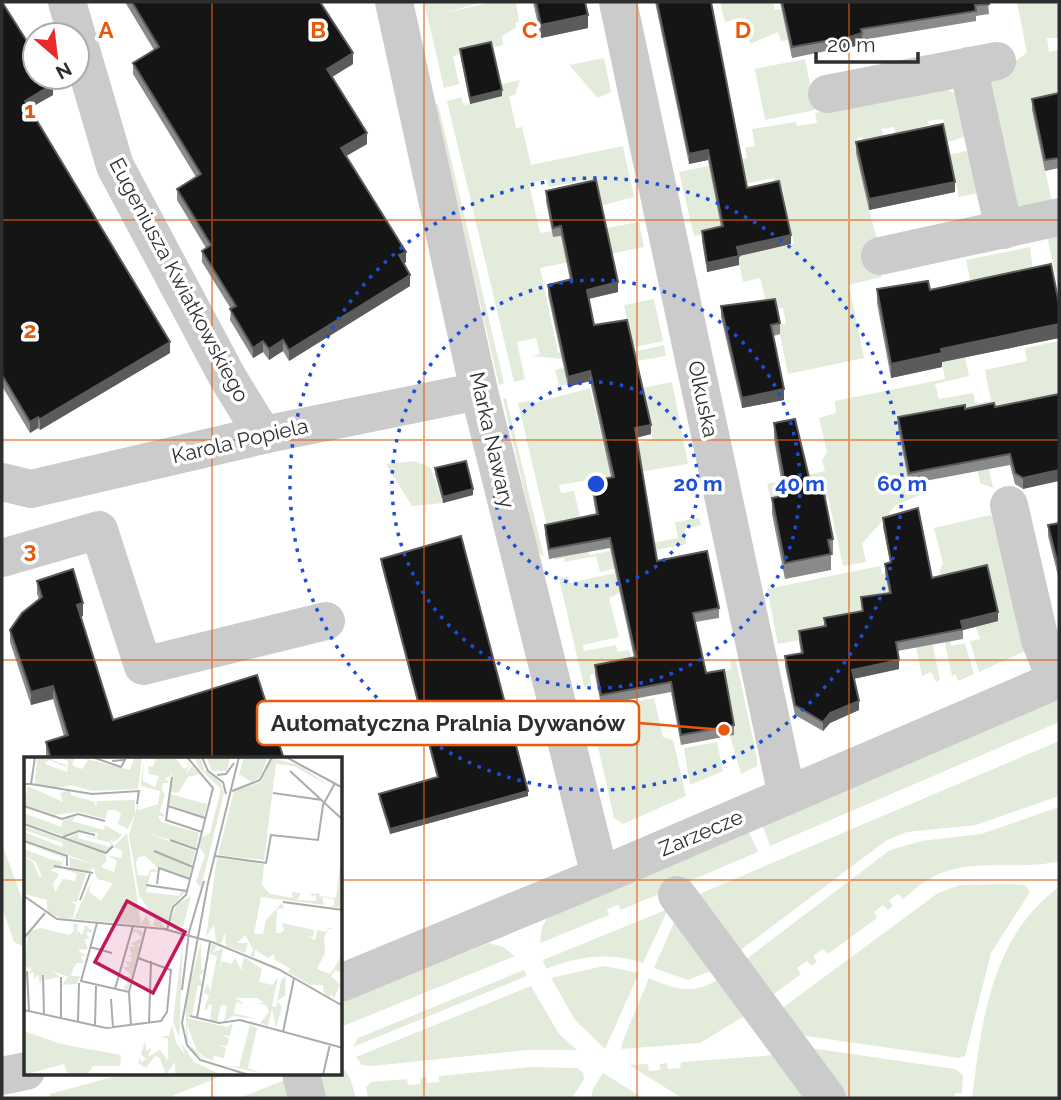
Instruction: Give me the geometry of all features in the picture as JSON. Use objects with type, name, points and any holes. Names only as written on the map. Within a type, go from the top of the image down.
[{"type":"street","name":"Eugeniusza Kwiatkowskiego","points":[[67,2],[115,166],[228,378],[263,435]]},
{"type":"street","name":"Marka Nawary","points":[[394,2],[479,391],[600,876]]},
{"type":"street","name":"Olkuska","points":[[618,2],[787,796]]},
{"type":"street","points":[[827,94],[983,64],[1004,230]]},
{"type":"street","points":[[880,256],[1059,217]]},
{"type":"street","name":"Karola Popiela","points":[[2,482],[31,489],[263,435],[479,391]]},
{"type":"street","points":[[1009,505],[1040,640],[1058,679]]},
{"type":"street","points":[[2,558],[99,530],[143,666],[326,621]]},
{"type":"street","name":"Zarzecze","points":[[343,981],[600,876],[1058,679]]},
{"type":"street","points":[[677,895],[827,1098]]},
{"type":"street","points":[[2,1076],[24,1071]]},
{"type":"street","points":[[302,1076],[307,1098]]},
{"type":"green space","points":[[424,2],[483,2],[444,13],[493,2],[516,2],[519,22],[515,23],[516,28],[502,36],[503,45],[453,56],[459,84],[444,88]]},
{"type":"green space","points":[[720,2],[773,2],[775,10],[793,7],[800,38],[781,41],[778,32],[750,44],[742,18],[725,22]]},
{"type":"green space","points":[[1017,2],[1059,2],[1059,38],[1047,38],[1049,52],[1059,50],[1059,104],[1032,110],[1052,202],[1019,209],[985,81],[1027,53]]},
{"type":"green space","points":[[604,58],[611,92],[598,98],[569,65]]},
{"type":"green space","points":[[805,59],[815,110],[765,120],[755,69]]},
{"type":"green space","points":[[520,80],[515,95],[509,96],[516,128],[522,127],[531,165],[623,146],[634,197],[600,206],[593,179],[549,187],[546,179],[529,184],[540,233],[552,231],[554,237],[639,222],[644,247],[540,268],[558,353],[605,342],[604,335],[629,329],[624,305],[654,299],[663,341],[573,360],[532,356],[540,354],[536,338],[517,342],[525,379],[514,382],[447,101],[461,97],[464,105],[494,98],[492,86]]},
{"type":"green space","points":[[941,87],[961,96],[970,135],[948,142],[943,119],[928,121],[929,125],[895,133],[894,127],[882,129],[885,146],[866,151],[863,137],[857,138],[869,210],[879,246],[876,247],[882,277],[849,285],[864,358],[788,374],[778,325],[786,323],[783,308],[768,310],[760,278],[743,282],[737,256],[794,244],[782,187],[776,188],[773,178],[730,187],[722,230],[694,236],[679,172],[747,158],[745,148],[755,146],[752,129],[796,122],[797,126],[817,123],[815,113]]},
{"type":"green space","points":[[438,104],[504,383],[499,385],[434,105]]},
{"type":"green space","points":[[973,149],[984,192],[959,197],[950,155]]},
{"type":"green space","points":[[1059,228],[1059,291],[1046,231]]},
{"type":"green space","points":[[1030,247],[1033,271],[971,284],[966,260]]},
{"type":"green space","points":[[935,326],[962,343],[969,376],[935,384],[939,399],[973,393],[976,404],[991,401],[985,370],[1027,361],[1025,348],[1059,341],[1059,397],[978,415],[993,488],[980,483],[965,407],[909,484],[924,481],[927,492],[896,505],[862,544],[866,562],[843,566],[828,497],[773,508],[767,484],[825,471],[822,461],[827,452],[819,418],[836,413],[835,401],[945,379]]},
{"type":"green space","points":[[664,345],[666,356],[584,370],[585,380],[559,386],[555,370]]},
{"type":"green space","points":[[672,382],[688,464],[559,485],[561,493],[574,491],[589,555],[678,538],[675,522],[699,518],[701,525],[684,529],[686,544],[657,550],[658,559],[600,572],[596,556],[565,562],[564,558],[555,560],[518,403],[529,401],[531,404],[590,388],[605,451],[608,451],[653,439],[642,388]]},
{"type":"green space","points":[[506,398],[544,557],[538,552],[503,399]]},
{"type":"green space","points":[[415,461],[431,468],[443,503],[412,506],[386,464]]},
{"type":"green space","points":[[990,515],[1006,530],[1032,648],[979,672],[970,641],[980,639],[976,627],[997,621],[942,585],[940,570],[943,563],[934,528]]},
{"type":"green space","points":[[689,557],[609,598],[619,637],[583,645],[584,651],[616,645],[618,652],[629,650],[635,666],[590,675],[591,685],[584,687],[559,578],[568,577],[570,583]]},
{"type":"green space","points":[[880,566],[882,574],[885,573],[891,602],[862,612],[826,635],[778,644],[767,589]]},
{"type":"green space","points":[[937,587],[951,646],[965,643],[974,674],[958,681],[956,674],[952,676],[933,588]]},
{"type":"green space","points":[[910,619],[929,626],[940,680],[936,682],[931,672],[922,676]]},
{"type":"green space","points":[[736,660],[757,758],[757,766],[741,774],[730,736],[734,734],[702,676],[731,669],[730,661]]},
{"type":"green space","points":[[654,698],[663,737],[673,740],[686,796],[623,824],[614,818],[590,711]]},
{"type":"green space","points":[[1059,698],[1059,722],[770,846],[762,824]]},
{"type":"green space","points":[[1059,741],[1059,796],[976,825],[907,832],[887,840],[738,952],[697,895]]},
{"type":"green space","points":[[717,742],[723,771],[690,785],[684,748]]},
{"type":"green space","points":[[1059,807],[1059,861],[1029,865],[983,865],[953,869],[934,876],[903,899],[898,894],[889,900],[893,906],[888,910],[883,905],[874,912],[877,918],[828,954],[823,949],[813,956],[817,962],[811,966],[807,961],[797,968],[801,974],[771,996],[745,960],[890,850],[921,841],[981,834]]},
{"type":"green space","points":[[748,830],[758,852],[621,910],[618,905],[607,909],[609,915],[540,943],[542,927],[548,917]]},
{"type":"green space","points":[[2,844],[24,904],[24,947],[14,942],[2,908]]},
{"type":"green space","points":[[960,885],[1025,885],[1030,892],[991,953],[965,1056],[959,1058],[800,1035],[781,1009],[938,893]]},
{"type":"green space","points":[[1059,887],[1059,1098],[972,1098],[986,1010],[1004,955],[1018,930],[1036,907]]},
{"type":"green space","points":[[668,909],[643,963],[618,957],[594,957],[546,969],[543,960]]},
{"type":"green space","points":[[675,920],[713,970],[688,980],[654,968]]},
{"type":"green space","points":[[489,943],[503,947],[515,956],[343,1026],[343,1002]]},
{"type":"green space","points":[[604,966],[639,973],[605,1049],[575,1020],[551,978]]},
{"type":"green space","points":[[524,970],[527,976],[353,1047],[358,1038]]},
{"type":"green space","points":[[649,978],[684,989],[701,987],[719,979],[746,1015],[700,1043],[622,1049],[622,1043]]},
{"type":"green space","points":[[531,986],[559,1034],[577,1050],[527,1050],[372,1066],[362,1065],[356,1057]]},
{"type":"green space","points":[[810,1048],[955,1069],[963,1075],[962,1093],[955,1093],[954,1098],[847,1098]]},
{"type":"green space","points":[[776,1055],[808,1098],[682,1098],[629,1065],[648,1064],[649,1071],[660,1070],[660,1064],[667,1063],[668,1069],[680,1068],[681,1062]]},
{"type":"green space","points":[[343,1067],[350,1078],[356,1098],[323,1098],[318,1076],[343,1076]]},
{"type":"green space","points":[[531,1067],[577,1068],[583,1072],[584,1079],[572,1098],[368,1098],[366,1087],[371,1082],[407,1079],[408,1085],[420,1084],[420,1078],[426,1077],[427,1083],[439,1082],[439,1076]]},
{"type":"green space","points":[[603,1073],[643,1098],[591,1098]]},
{"type":"green space","points":[[116,1076],[222,1076],[167,1098],[51,1098],[50,1094]]},
{"type":"green space","points":[[287,1079],[291,1098],[240,1098]]},
{"type":"building","points":[[2,2],[21,32],[21,91],[41,91],[25,101],[170,342],[40,419],[38,417],[30,422],[2,375]]},
{"type":"building","points":[[132,2],[320,2],[353,53],[327,69],[367,133],[341,148],[406,252],[399,255],[410,275],[289,350],[283,340],[269,349],[263,341],[253,348],[230,309],[236,306],[202,251],[211,245],[177,189],[201,174],[133,63],[159,47]]},
{"type":"building","points":[[536,2],[585,2],[588,15],[541,25]]},
{"type":"building","points":[[657,2],[711,2],[747,188],[779,181],[791,235],[737,247],[739,256],[707,263],[702,231],[723,226],[708,150],[689,154]]},
{"type":"building","points":[[782,2],[989,4],[975,5],[976,11],[861,29],[862,33],[832,43],[831,40],[792,47]]},
{"type":"building","points":[[491,42],[502,90],[470,98],[460,49]]},
{"type":"building","points":[[1059,93],[1059,158],[1045,160],[1032,99]]},
{"type":"building","points":[[943,124],[955,182],[869,199],[856,142]]},
{"type":"building","points":[[596,180],[618,282],[587,290],[594,325],[627,320],[651,425],[635,428],[657,561],[707,551],[719,608],[693,613],[706,673],[724,670],[734,725],[681,735],[671,682],[601,695],[595,665],[636,657],[610,538],[549,549],[545,525],[598,514],[592,481],[614,477],[590,371],[568,377],[548,285],[572,279],[561,226],[553,228],[546,191]]},
{"type":"building","points":[[1051,264],[1059,304],[1059,324],[941,349],[942,353],[891,364],[877,289],[928,281],[930,290]]},
{"type":"building","points":[[775,299],[780,323],[771,325],[784,389],[742,398],[721,306]]},
{"type":"building","points":[[1059,394],[1059,470],[1023,478],[1015,473],[1010,454],[909,473],[898,417],[965,405],[965,409],[994,403],[995,407]]},
{"type":"building","points":[[795,419],[812,490],[823,488],[833,539],[828,540],[831,554],[785,563],[772,498],[787,495],[774,423]]},
{"type":"building","points":[[466,461],[473,489],[443,497],[435,468]]},
{"type":"building","points":[[918,508],[932,578],[987,565],[998,612],[961,621],[963,629],[896,642],[899,660],[852,670],[859,701],[830,713],[823,722],[795,705],[785,656],[803,653],[799,631],[826,626],[824,618],[863,611],[861,597],[891,593],[885,564],[891,562],[883,518]]},
{"type":"building","points":[[1059,523],[1059,569],[1048,525]]},
{"type":"building","points":[[461,536],[528,791],[390,829],[379,794],[438,777],[381,559]]},
{"type":"building","points":[[73,569],[83,603],[77,605],[113,720],[257,675],[283,757],[50,757],[46,742],[68,735],[53,686],[31,692],[10,630],[22,613],[42,597],[37,581]]},
{"type":"place","name":"Automatyczna Pralnia Dywanów","points":[[724,730]]}]
